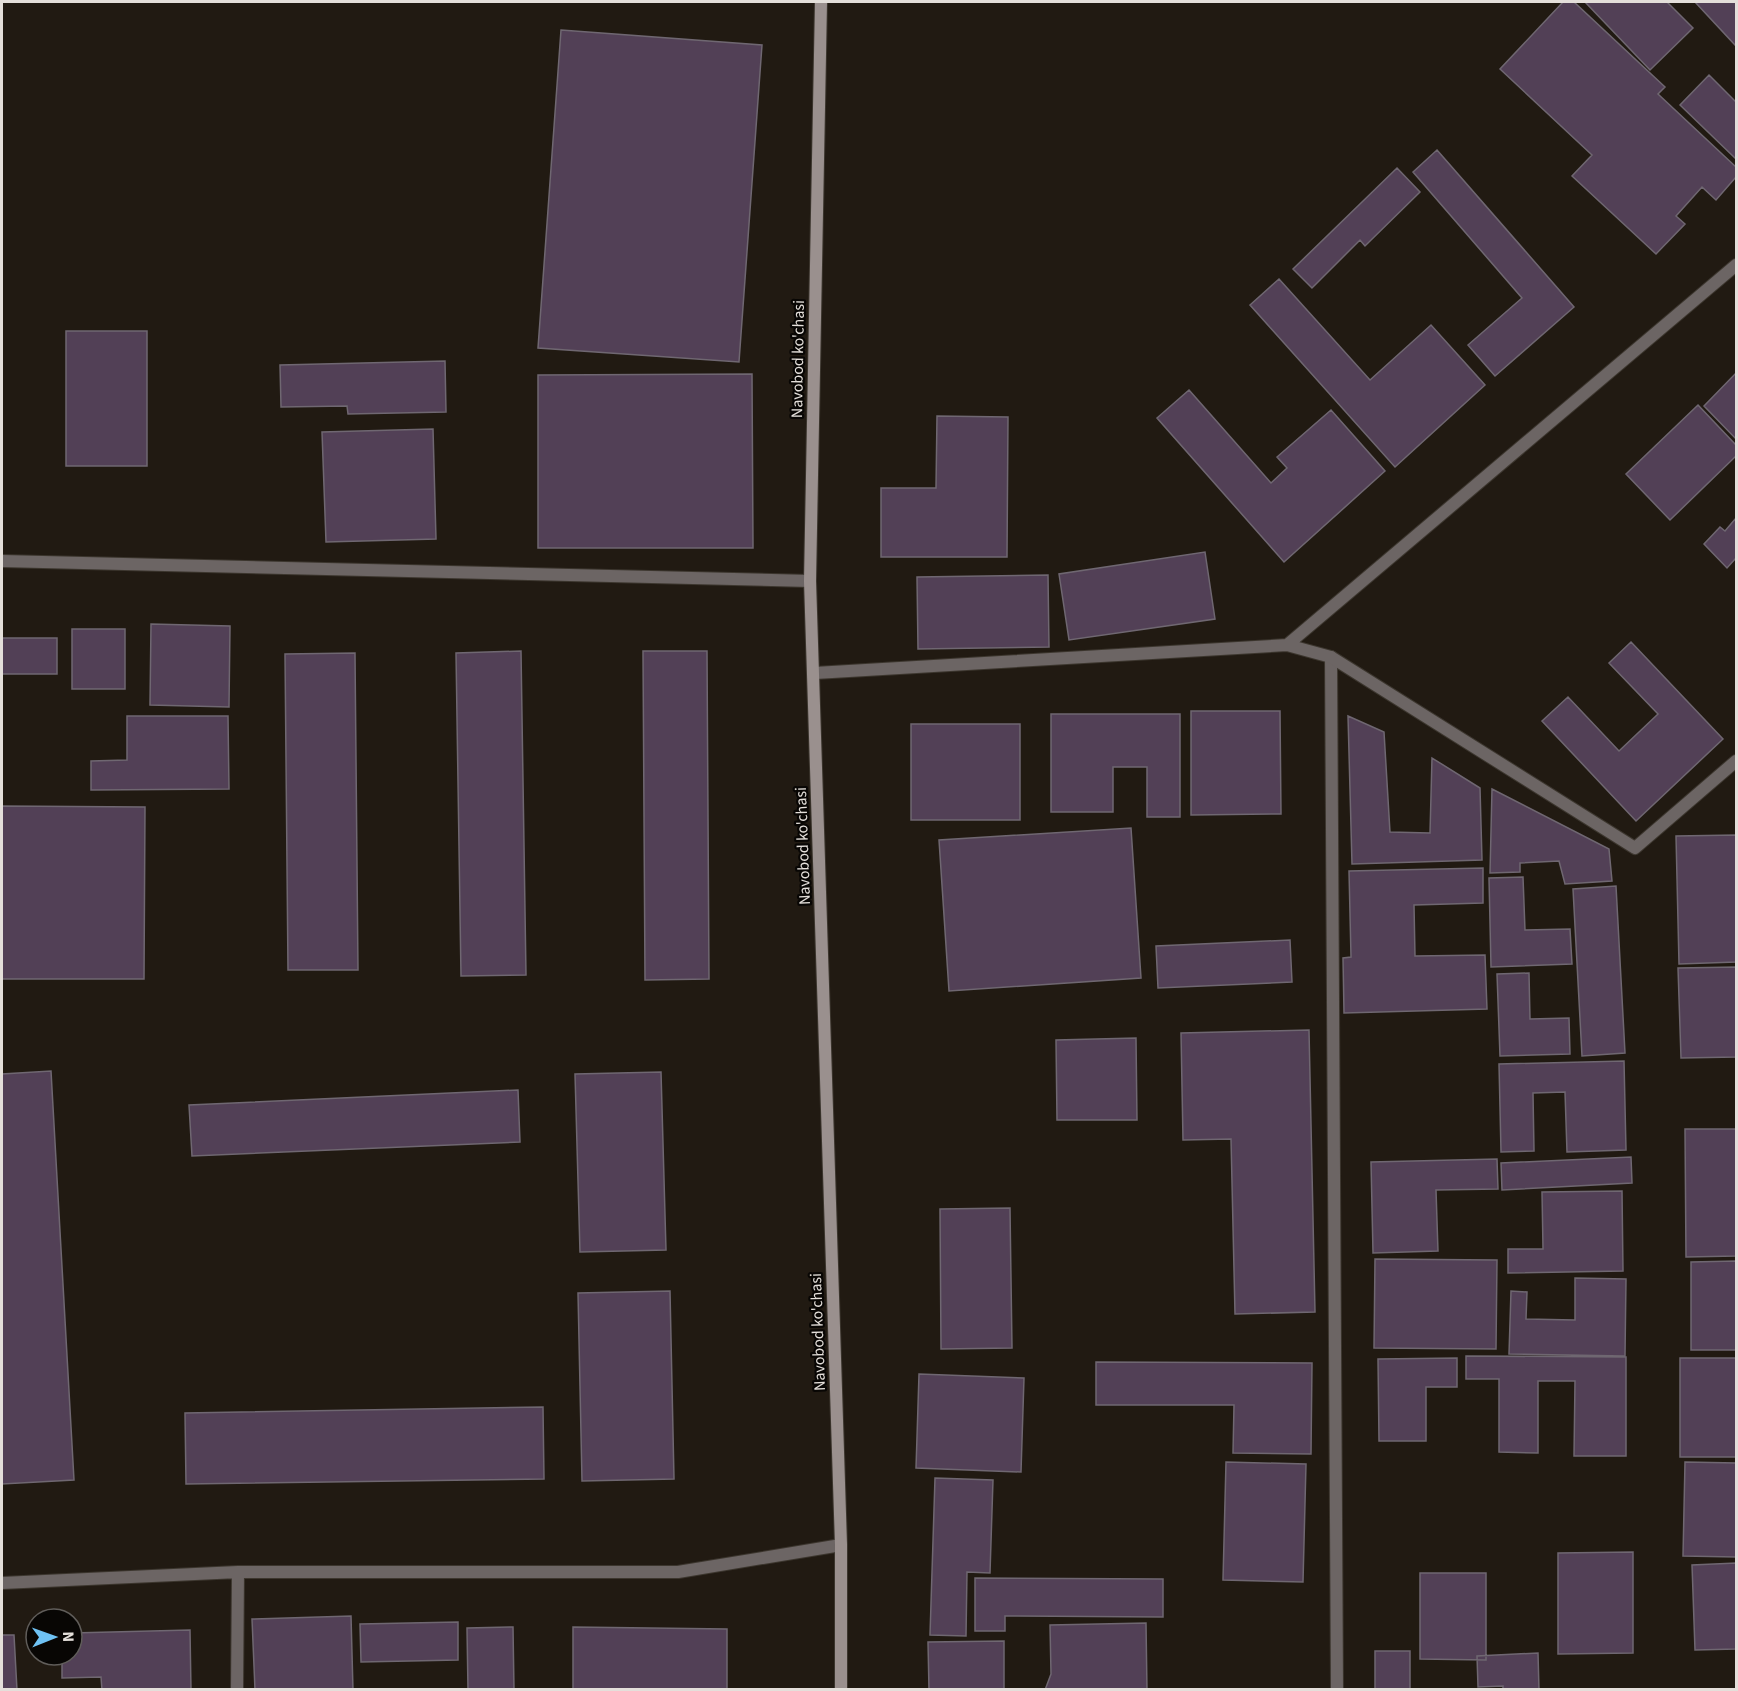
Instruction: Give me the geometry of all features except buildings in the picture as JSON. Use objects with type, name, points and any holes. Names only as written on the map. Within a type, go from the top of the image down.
[{"type":"street","name":"Navobod ko'chasi","points":[[822,2],[810,581],[815,673],[841,1545],[842,1689]]},
{"type":"street","points":[[1287,645],[1737,265]]},
{"type":"street","points":[[2,561],[810,581]]},
{"type":"street","points":[[815,673],[1287,645],[1331,657],[1635,848],[1737,761]]},
{"type":"street","points":[[1331,657],[1337,1689]]},
{"type":"street","points":[[2,1583],[238,1572],[678,1572],[841,1545]]},
{"type":"street","points":[[237,1689],[238,1572]]}]
